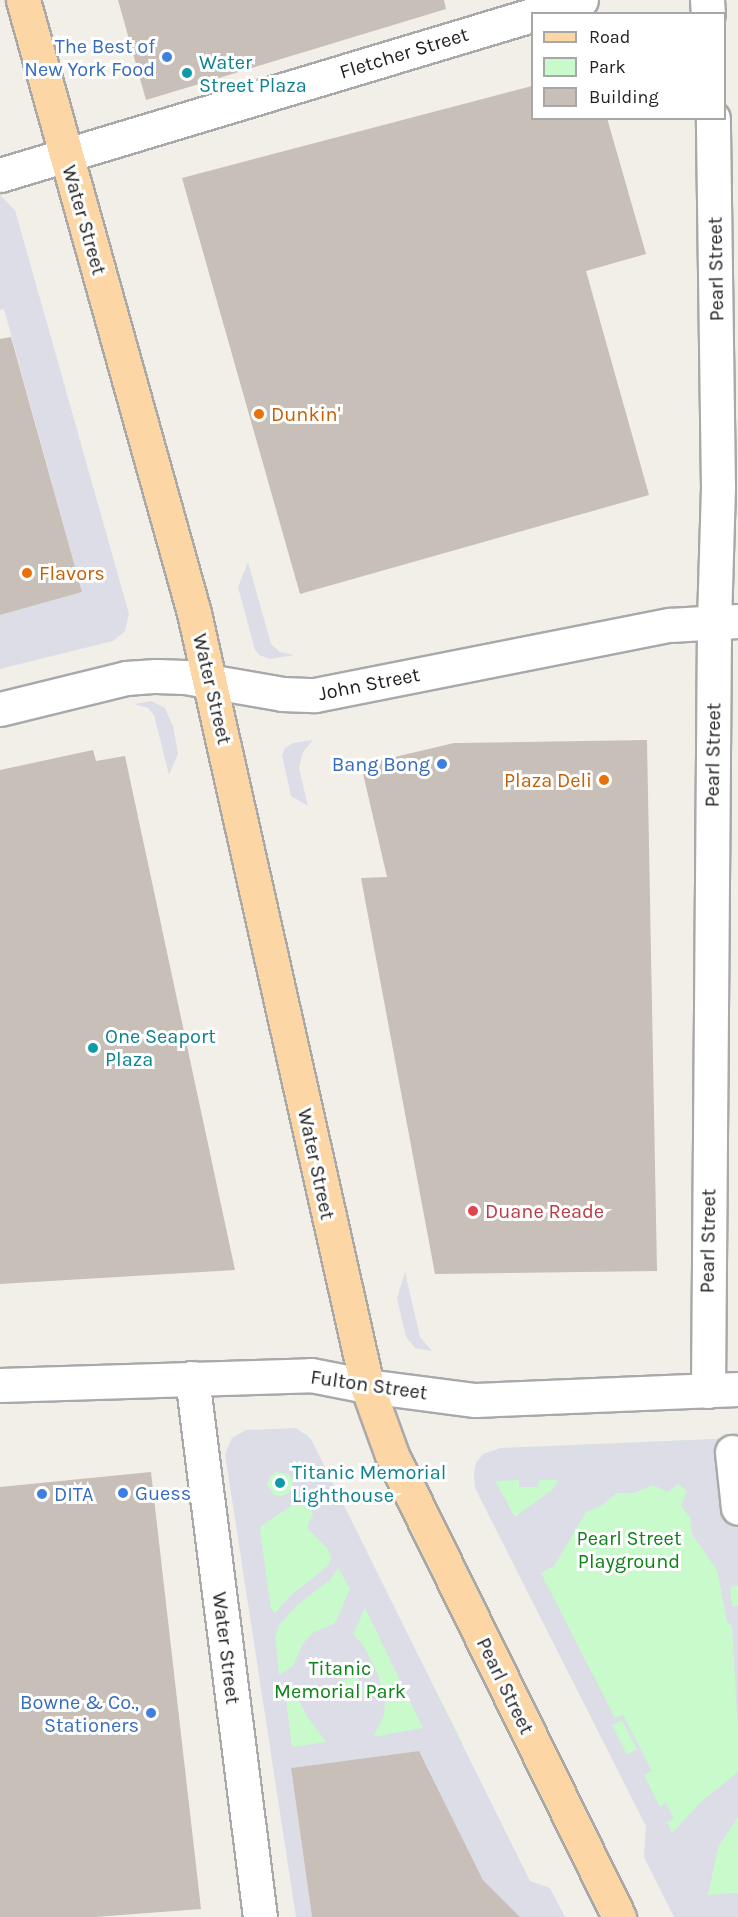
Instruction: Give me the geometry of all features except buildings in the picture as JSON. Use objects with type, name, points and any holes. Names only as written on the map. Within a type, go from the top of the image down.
[{"type":"main road","name":"Water Street","points":[[23,0],[194,613],[346,1301],[367,1386]]},
{"type":"main road","name":"Pearl Street","points":[[367,1386],[392,1455],[619,1917]]},
{"type":"street","name":"Fletcher Street","points":[[541,12],[581,0]]},
{"type":"street","name":"Fletcher Street","points":[[0,175],[531,15]]},
{"type":"street","name":"Pearl Street","points":[[713,120],[727,300],[718,487],[726,621],[723,1390]]},
{"type":"street","name":"John Street","points":[[0,709],[126,678],[166,676],[210,680],[282,694],[315,695],[670,625],[726,621]]},
{"type":"street","name":"Fulton Street","points":[[0,1385],[311,1375],[367,1386],[475,1400],[723,1390]]},
{"type":"street","name":"Water Street","points":[[192,1378],[260,1917]]},
{"type":"street","points":[[732,1452],[738,1508]]},
{"type":"green space","name":"Titanic Memorial Park","points":[[246,1430],[307,1434],[463,1744],[291,1768],[225,1454],[232,1438]]},
{"type":"green space","name":"Pearl Street Playground","points":[[738,1438],[738,1903],[687,1907],[475,1488],[474,1474],[476,1463],[483,1454],[501,1448]]},
{"type":"shaded area","points":[[0,195],[15,210],[129,614],[125,631],[113,641],[0,669],[0,615],[82,592],[4,309],[0,310]]},
{"type":"shaded area","points":[[248,562],[271,644],[280,652],[294,655],[270,659],[259,655],[255,650],[238,587]]},
{"type":"shaded area","points":[[151,701],[165,708],[173,726],[178,754],[169,775],[154,715],[148,708],[134,704]]},
{"type":"shaded area","points":[[313,740],[303,752],[299,768],[308,806],[291,796],[282,755],[285,748],[293,743]]},
{"type":"shaded area","points":[[405,1272],[420,1337],[432,1351],[415,1348],[406,1337],[397,1298]]},
{"type":"shaded area","name":"Titanic Memorial Park","points":[[296,1428],[311,1439],[530,1881],[550,1888],[565,1917],[483,1917],[485,1884],[419,1751],[291,1768],[312,1917],[296,1917],[225,1454],[232,1438],[246,1430]],"holes":[[[276,1472],[289,1474],[293,1481],[289,1493],[282,1496],[274,1495],[267,1484]],[[300,1500],[310,1507],[313,1515],[308,1529],[328,1549],[331,1558],[328,1566],[291,1595],[275,1613],[271,1609],[261,1526]],[[338,1568],[350,1589],[335,1623],[314,1632],[303,1643],[293,1666],[279,1675],[275,1636],[280,1624],[298,1604],[330,1580]],[[365,1608],[423,1728],[373,1737],[384,1716],[385,1702],[378,1674],[363,1645],[353,1634]],[[355,1677],[362,1682],[363,1694],[358,1700],[350,1701],[343,1698],[340,1687],[344,1680]],[[294,1692],[307,1716],[326,1742],[292,1747],[286,1699]]]},
{"type":"shaded area","points":[[738,1438],[738,1585],[730,1587],[732,1606],[738,1606],[738,1732],[732,1626],[727,1621],[717,1570],[692,1534],[690,1517],[681,1506],[687,1491],[678,1484],[668,1492],[653,1485],[634,1493],[617,1493],[602,1505],[586,1512],[554,1566],[541,1573],[615,1718],[623,1715],[652,1771],[644,1775],[660,1807],[666,1803],[674,1819],[667,1822],[672,1833],[701,1802],[738,1772],[738,1817],[718,1847],[708,1895],[738,1893],[738,1917],[674,1917],[644,1857],[646,1826],[475,1488],[476,1463],[483,1454],[501,1448]],"holes":[[[519,1480],[519,1487],[538,1487],[539,1480],[558,1480],[553,1489],[515,1517],[495,1481]],[[622,1720],[637,1749],[627,1755],[612,1725]]]},
{"type":"place","name":"The Best of New York Food","points":[[167,57]]},
{"type":"place","name":"Water Street Plaza","points":[[187,73]]},
{"type":"place","name":"Dunkin'","points":[[259,414]]},
{"type":"place","name":"Flavors","points":[[27,573]]},
{"type":"place","name":"Bang Bong","points":[[442,764]]},
{"type":"place","name":"Plaza Deli","points":[[604,780]]},
{"type":"place","name":"One Seaport Plaza","points":[[93,1048]]},
{"type":"place","name":"Duane Reade","points":[[473,1211]]},
{"type":"place","name":"Titanic Memorial Lighthouse","points":[[280,1483]]},
{"type":"place","name":"Guess","points":[[123,1493]]},
{"type":"place","name":"DITA","points":[[42,1494]]},
{"type":"place","name":"Bowne & Co., Stationers","points":[[151,1713]]}]
